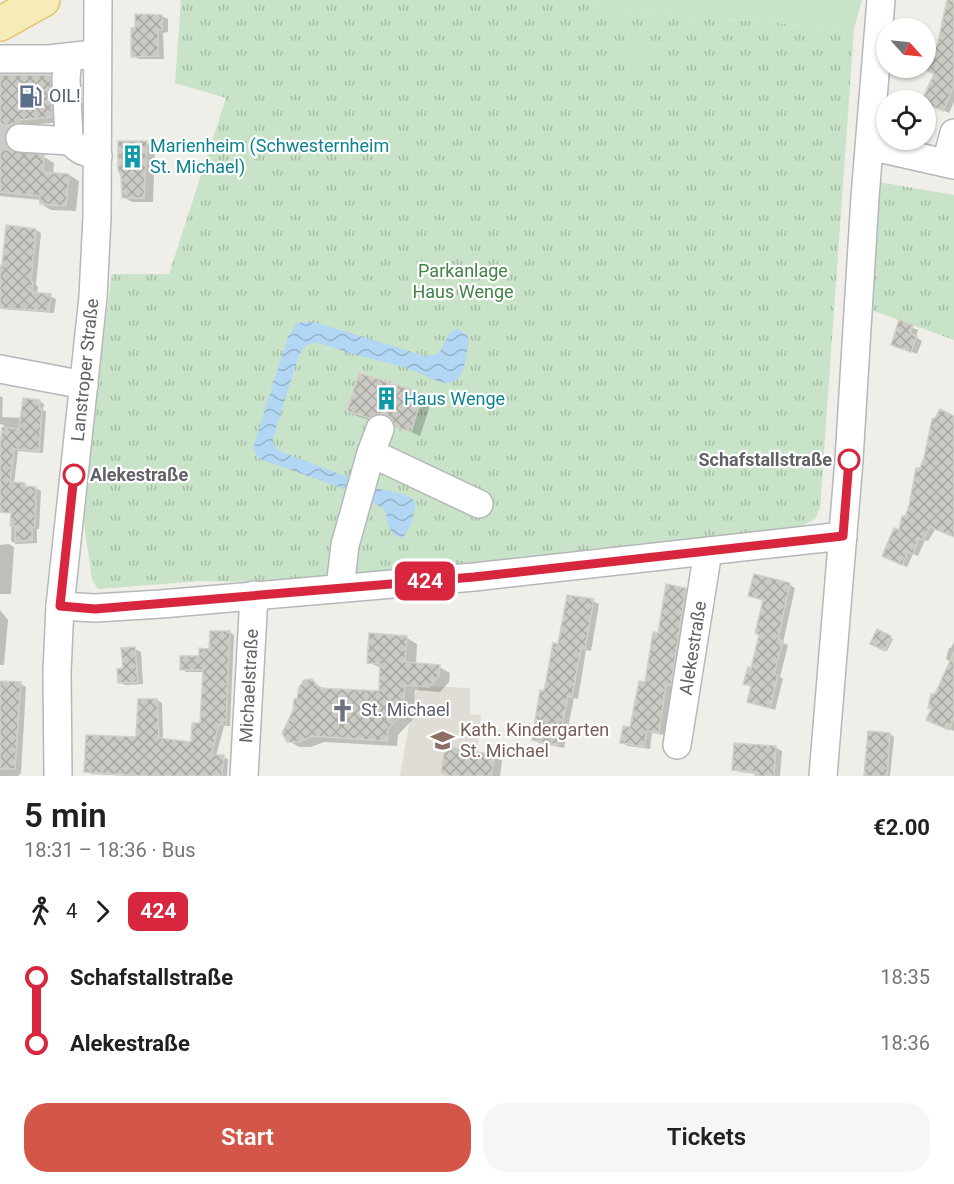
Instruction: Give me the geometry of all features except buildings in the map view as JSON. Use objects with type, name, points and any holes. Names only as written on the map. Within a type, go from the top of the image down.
[{"type":"main road","points":[[0,24],[43,0]]},
{"type":"street","name":"Lanstroper Straße","points":[[58,776],[57,672],[60,606],[93,297],[98,207],[98,0]]},
{"type":"street","points":[[823,776],[843,536],[881,0]]},
{"type":"street","points":[[0,59],[68,57],[98,53]]},
{"type":"street","points":[[68,57],[67,129],[70,141],[82,152],[98,156]]},
{"type":"street","points":[[870,146],[950,164],[954,133]]},
{"type":"street","points":[[20,138],[70,141]]},
{"type":"street","points":[[0,369],[84,385]]},
{"type":"street","points":[[340,588],[345,545],[376,441],[479,504]]},
{"type":"street","points":[[60,606],[95,609],[474,577],[843,536]]},
{"type":"street","name":"Alekestraße","points":[[677,745],[708,551]]},
{"type":"street","name":"Michaelstraße","points":[[244,776],[254,595]]},
{"type":"shaded area","name":"Kath. Kindergarten St. Michael","points":[[420,686],[470,688],[470,714],[481,715],[476,764],[495,767],[493,776],[400,776],[414,696]]},
{"type":"green space","name":"Parkanlage Haus Wenge","points":[[181,0],[588,0],[610,10],[854,29],[820,508],[815,519],[801,526],[344,579],[201,581],[98,589],[92,580],[84,523],[95,397],[112,274],[169,274],[226,98],[175,83]]},
{"type":"green space","points":[[588,0],[862,0],[854,29],[610,10]]},
{"type":"green space","points":[[617,42],[656,51],[653,66],[614,57]]},
{"type":"green space","points":[[867,180],[954,195],[954,340],[863,307]]},
{"type":"water","points":[[314,322],[425,356],[438,354],[449,335],[455,330],[459,329],[468,336],[467,354],[461,375],[449,383],[319,343],[311,343],[303,348],[273,438],[274,445],[282,452],[350,478],[347,490],[260,459],[253,447],[288,337],[296,324]]},
{"type":"water","points":[[372,488],[396,492],[413,500],[415,505],[412,520],[408,531],[402,538],[391,531],[385,510],[370,500]]},
{"type":"tunnel","points":[[0,137],[20,138]]},
{"type":"bus line","name":"424","points":[[74,475],[60,606],[95,609],[474,577],[843,536],[849,460]]},
{"type":"place","name":"OIL!","points":[[31,96]]},
{"type":"place","name":"Marienheim (Schwesternheim St. Michael)","points":[[132,156]]},
{"type":"place","name":"Haus Wenge","points":[[386,399]]},
{"type":"place","name":"Schafstallstraße","points":[[849,460]]},
{"type":"place","name":"Alekestraße","points":[[74,475]]},
{"type":"place","name":"St. Michael","points":[[343,710]]},
{"type":"place","name":"Kath. Kindergarten St. Michael","points":[[442,740]]}]
